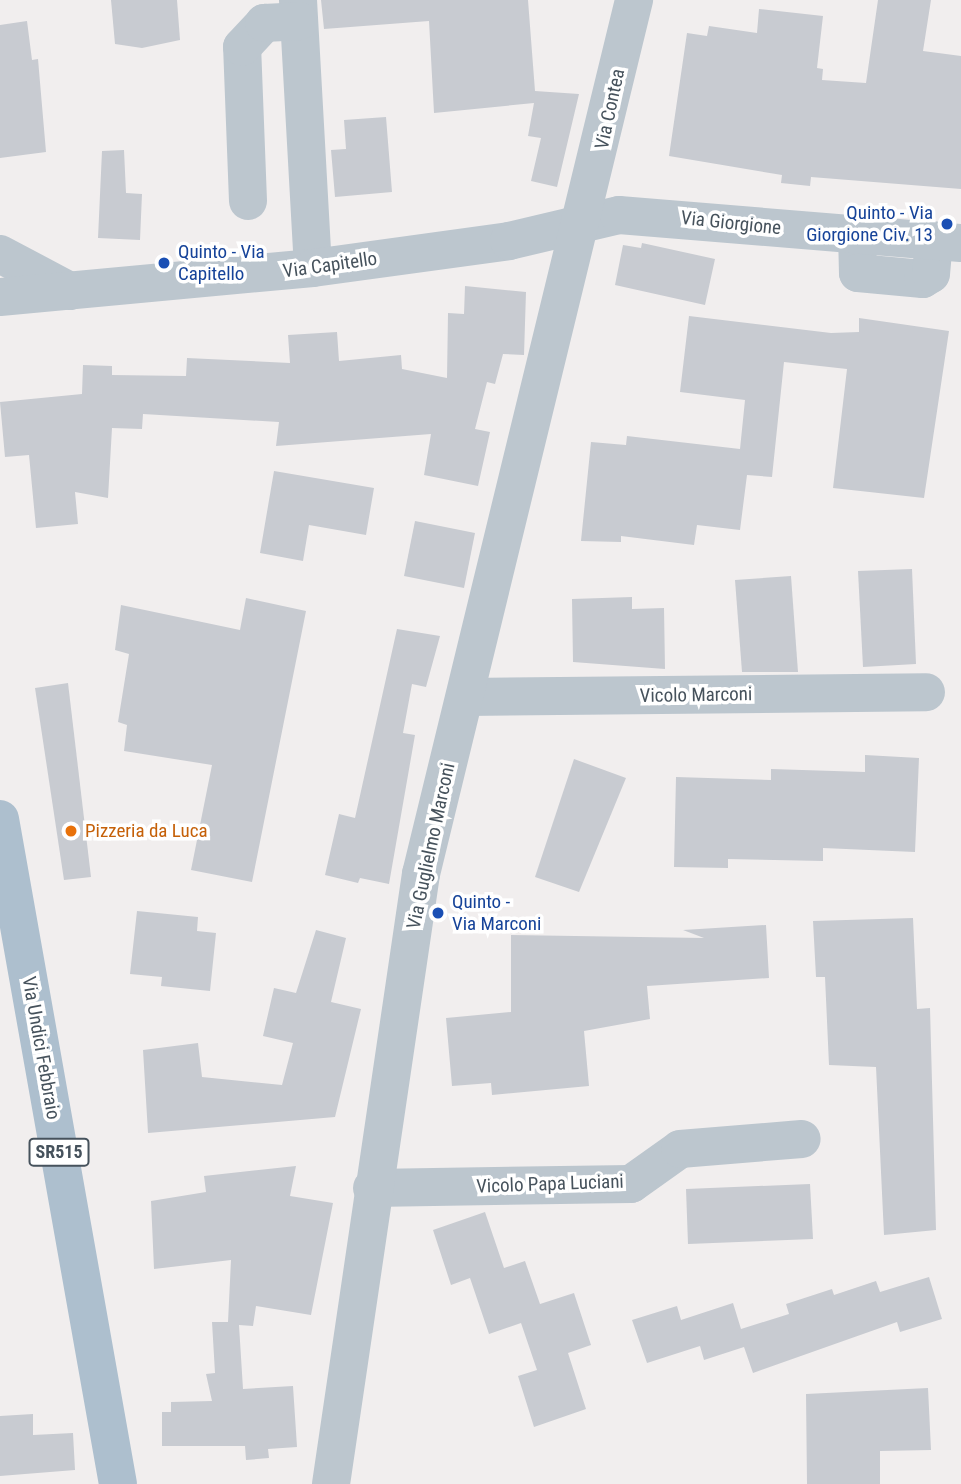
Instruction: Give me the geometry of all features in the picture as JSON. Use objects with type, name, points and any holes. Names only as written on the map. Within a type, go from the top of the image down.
[{"type":"main road","name":"Via Undici Febbraio","points":[[0,820],[118,1484]]},
{"type":"street","name":"Via Contea","points":[[585,218],[634,0]]},
{"type":"street","points":[[248,201],[242,47],[264,23],[298,11],[313,268]]},
{"type":"street","name":"Via Giorgione","points":[[585,218],[654,215],[948,241]]},
{"type":"street","name":"Via Capitello","points":[[0,297],[313,268],[509,240],[585,218]]},
{"type":"street","name":"Via Guglielmo Marconi","points":[[331,1484],[372,1188],[421,874],[585,218]]},
{"type":"street","points":[[0,254],[72,292]]},
{"type":"street","name":"Vicolo Marconi","points":[[466,697],[926,692]]},
{"type":"street","name":"Vicolo Papa Luciani","points":[[372,1188],[631,1184],[680,1149],[802,1139]]},
{"type":"building","points":[[111,0],[177,0],[180,40],[142,48],[115,44]]},
{"type":"building","points":[[321,0],[528,0],[535,91],[579,94],[557,187],[531,181],[541,138],[528,136],[534,103],[434,113],[429,21],[324,29]]},
{"type":"building","points":[[878,0],[931,0],[923,51],[961,56],[961,189],[811,177],[810,186],[781,183],[782,175],[669,156],[687,33],[707,36],[709,26],[757,33],[759,9],[823,16],[817,68],[823,69],[822,80],[866,83]]},
{"type":"building","points":[[27,21],[32,60],[38,59],[46,152],[0,158],[0,25]]},
{"type":"building","points":[[386,117],[392,192],[335,197],[331,150],[346,149],[344,120]]},
{"type":"building","points":[[124,150],[126,193],[142,194],[140,240],[98,238],[102,151]]},
{"type":"building","points":[[642,243],[715,259],[705,305],[615,285],[623,245],[641,248]]},
{"type":"building","points":[[465,286],[526,292],[524,355],[503,354],[495,384],[487,382],[475,429],[490,432],[478,486],[424,475],[431,434],[276,446],[279,422],[143,414],[142,429],[112,428],[108,498],[75,492],[78,524],[36,528],[29,455],[5,457],[0,402],[82,394],[83,365],[112,366],[112,375],[186,376],[187,358],[290,363],[288,335],[337,332],[339,361],[401,355],[402,369],[447,378],[448,313],[464,314]]},
{"type":"building","points":[[689,316],[831,333],[859,332],[859,318],[949,331],[924,498],[833,488],[847,369],[784,362],[772,477],[747,475],[740,530],[697,525],[694,545],[621,536],[621,542],[581,541],[591,442],[626,445],[627,436],[740,449],[745,400],[680,392]]},
{"type":"building","points":[[274,471],[374,488],[366,535],[309,525],[303,561],[260,553]]},
{"type":"building","points":[[415,521],[475,533],[464,588],[404,576]]},
{"type":"building","points":[[912,569],[916,664],[863,667],[858,571]]},
{"type":"building","points":[[791,576],[798,672],[742,672],[735,580]]},
{"type":"building","points":[[632,597],[632,609],[664,608],[665,669],[573,662],[572,599]]},
{"type":"building","points":[[246,598],[306,611],[252,882],[191,870],[212,765],[124,751],[127,725],[118,722],[129,654],[115,650],[121,605],[240,630]]},
{"type":"building","points":[[397,629],[440,636],[426,687],[412,684],[403,733],[415,735],[389,884],[360,878],[358,883],[325,875],[339,814],[355,818]]},
{"type":"building","points":[[68,683],[91,877],[64,880],[35,688]]},
{"type":"building","points":[[865,755],[919,758],[915,852],[823,848],[823,861],[728,859],[728,868],[674,867],[676,777],[771,780],[771,769],[865,772]]},
{"type":"building","points":[[574,759],[626,778],[579,892],[535,877]]},
{"type":"building","points":[[137,911],[198,917],[197,931],[216,933],[210,991],[161,986],[162,977],[130,974]]},
{"type":"building","points":[[913,918],[917,1009],[930,1008],[936,1230],[884,1235],[876,1067],[829,1065],[825,977],[816,977],[813,921]]},
{"type":"building","points":[[766,925],[769,978],[647,986],[650,1019],[584,1031],[589,1086],[492,1095],[491,1083],[452,1086],[446,1018],[511,1012],[511,935],[704,938],[683,930]]},
{"type":"building","points":[[316,930],[346,938],[331,1002],[361,1009],[335,1117],[148,1133],[143,1050],[198,1043],[202,1077],[282,1085],[293,1043],[263,1036],[274,988],[296,993]]},
{"type":"building","points":[[296,1166],[290,1196],[333,1203],[311,1315],[256,1306],[253,1326],[239,1325],[243,1389],[293,1386],[297,1447],[268,1449],[269,1458],[246,1460],[245,1446],[162,1446],[162,1412],[171,1412],[171,1402],[212,1401],[206,1374],[215,1373],[212,1322],[228,1322],[231,1260],[154,1269],[151,1201],[206,1192],[204,1176]]},
{"type":"building","points":[[810,1184],[813,1239],[688,1244],[686,1189]]},
{"type":"building","points":[[485,1212],[504,1268],[525,1261],[540,1304],[574,1293],[591,1345],[568,1353],[586,1409],[534,1427],[518,1376],[537,1370],[521,1323],[489,1334],[470,1278],[451,1285],[433,1230]]},
{"type":"building","points":[[929,1277],[942,1319],[900,1332],[897,1322],[753,1373],[744,1347],[704,1360],[700,1346],[647,1363],[632,1320],[677,1306],[681,1320],[733,1303],[741,1329],[789,1314],[786,1304],[832,1289],[834,1295],[876,1281],[880,1292]]},
{"type":"building","points":[[928,1388],[931,1450],[880,1451],[880,1484],[807,1484],[806,1394]]},
{"type":"building","points":[[33,1414],[33,1435],[73,1433],[75,1470],[0,1476],[0,1416]]},
{"type":"place","name":"Quinto - Via Giorgione Civ. 13","points":[[947,224]]},
{"type":"place","name":"Quinto - Via Capitello","points":[[164,263]]},
{"type":"place","name":"Pizzeria da Luca","points":[[71,831]]},
{"type":"place","name":"Quinto - Via Marconi","points":[[438,913]]}]
